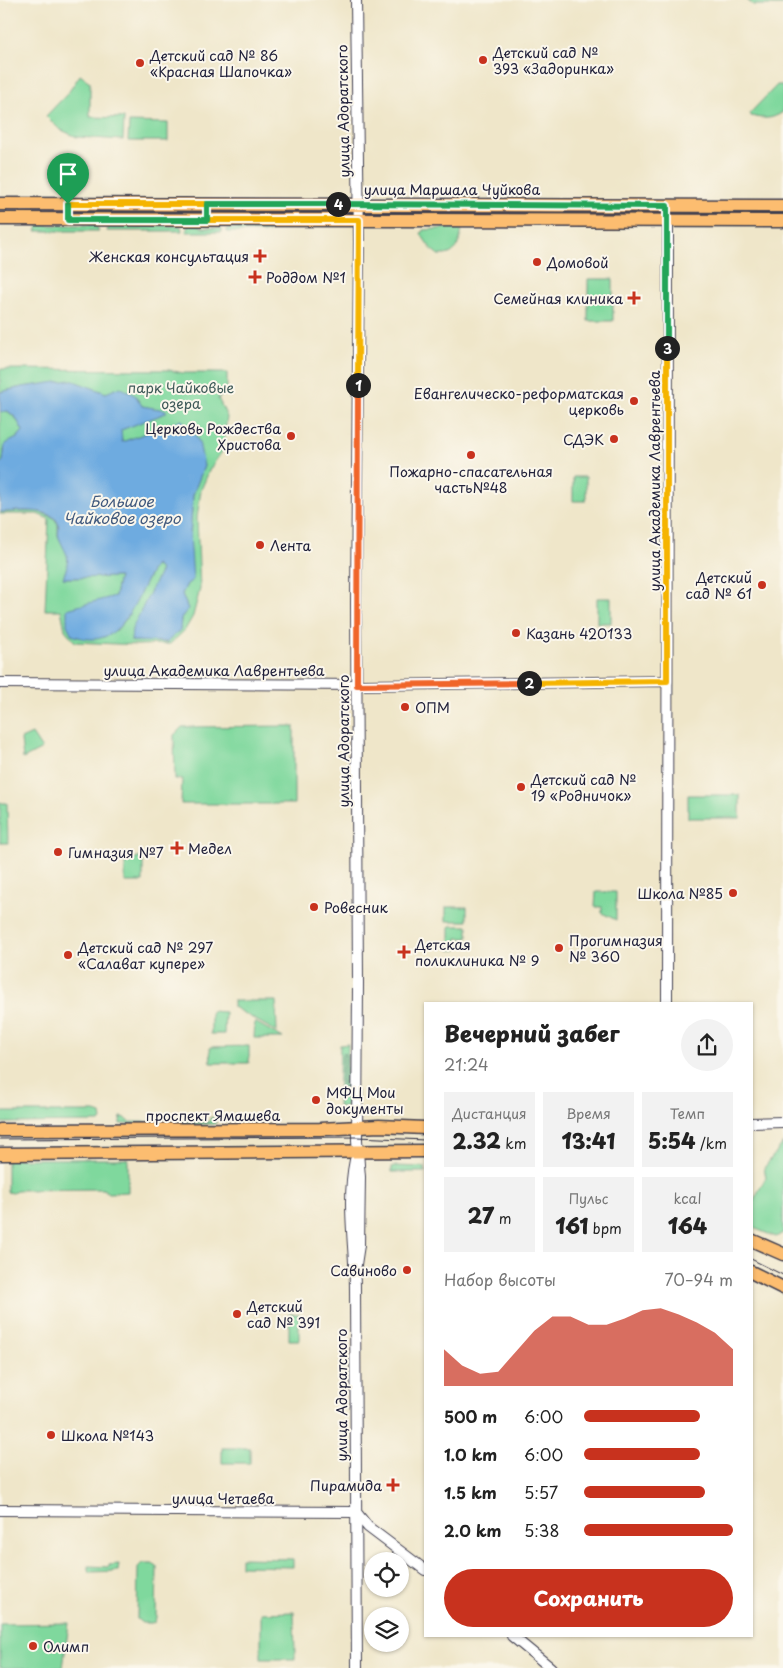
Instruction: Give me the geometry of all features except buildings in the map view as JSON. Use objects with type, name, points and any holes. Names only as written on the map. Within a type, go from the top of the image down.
[{"type":"main road","name":"улица Маршала Чуйкова","points":[[0,204],[783,206]]},
{"type":"main road","points":[[68,204],[68,220]]},
{"type":"main road","points":[[207,204],[207,220]]},
{"type":"main road","points":[[667,206],[668,221]]},
{"type":"main road","points":[[0,219],[783,220]]},
{"type":"main road","name":"проспект Ямашева","points":[[0,1130],[320,1129],[379,1126],[424,1128]]},
{"type":"main road","points":[[0,1154],[424,1151]]},
{"type":"main road","points":[[753,1241],[783,1254]]},
{"type":"main road","points":[[753,1273],[783,1288]]},
{"type":"street","name":"улица Адоратского","points":[[356,0],[359,220],[358,983],[357,1152],[352,1177],[352,1244],[355,1272],[357,1668]]},
{"type":"street","name":"улица Академика Лаврентьева","points":[[667,1002],[668,221]]},
{"type":"street","name":"улица Академика Лаврентьева","points":[[0,683],[357,685],[667,681]]},
{"type":"street","points":[[753,1123],[783,1122]]},
{"type":"street","name":"улица Четаева","points":[[0,1510],[356,1512]]},
{"type":"street","points":[[356,1512],[368,1527],[424,1569]]},
{"type":"street","points":[[513,1637],[550,1668]]},
{"type":"green space","points":[[747,0],[783,0],[783,5],[753,5]]},
{"type":"green space","points":[[80,75],[90,82],[90,117],[124,118],[123,140],[77,137],[59,129],[46,116],[68,93]]},
{"type":"green space","points":[[777,85],[783,85],[783,112],[767,118],[751,116],[750,113]]},
{"type":"green space","points":[[129,122],[168,123],[168,141],[128,141]]},
{"type":"green space","points":[[213,209],[344,211],[342,215],[214,214]]},
{"type":"green space","points":[[659,209],[659,215],[369,215],[367,212],[367,210]]},
{"type":"green space","points":[[72,210],[202,210],[203,212],[202,214],[71,214]]},
{"type":"green space","points":[[783,210],[783,215],[678,215],[677,211]]},
{"type":"green space","points":[[195,224],[203,228],[222,228],[222,232],[186,232],[188,225]]},
{"type":"green space","points":[[39,225],[96,225],[99,231],[36,231]]},
{"type":"green space","points":[[109,225],[181,226],[182,231],[107,231]]},
{"type":"green space","points":[[268,227],[269,232],[227,232],[227,229]]},
{"type":"green space","points":[[462,229],[459,242],[452,253],[438,255],[421,234],[423,230]]},
{"type":"green space","points":[[588,279],[613,279],[613,321],[588,321]]},
{"type":"green space","name":"парк Чайковые озера","points":[[0,369],[169,370],[183,373],[227,373],[227,393],[218,398],[227,417],[223,450],[210,469],[201,490],[197,518],[200,589],[193,616],[185,630],[170,644],[137,645],[75,642],[65,630],[61,610],[45,610],[49,519],[37,514],[0,514],[0,512],[36,511],[53,517],[58,524],[58,536],[66,549],[69,562],[63,578],[119,577],[115,596],[116,631],[126,619],[155,565],[161,570],[131,641],[167,642],[180,630],[181,618],[188,609],[182,594],[187,584],[193,494],[204,466],[182,420],[122,442],[120,430],[166,411],[142,406],[136,396],[106,393],[71,381],[22,387],[0,392]]},
{"type":"green space","points":[[7,411],[16,418],[23,431],[4,449],[3,461],[0,464],[0,412]]},
{"type":"green space","points":[[573,477],[586,477],[586,501],[573,501]]},
{"type":"green space","points":[[597,598],[611,598],[611,623],[597,623]]},
{"type":"green space","points":[[294,726],[294,804],[181,804],[182,779],[175,779],[174,735],[182,727]]},
{"type":"green space","points":[[32,734],[42,749],[23,759],[21,739]]},
{"type":"green space","points":[[688,795],[740,795],[740,818],[688,818]]},
{"type":"green space","points":[[0,803],[7,803],[8,843],[0,843]]},
{"type":"green space","points":[[125,858],[143,858],[143,882],[125,882]]},
{"type":"green space","points":[[596,892],[616,892],[616,920],[602,913],[602,907],[595,907]]},
{"type":"green space","points":[[446,907],[467,907],[467,921],[446,921]]},
{"type":"green space","points":[[450,926],[468,926],[468,938],[457,938],[457,950],[450,950]]},
{"type":"green space","points":[[233,1001],[276,1001],[277,1032],[233,1007]]},
{"type":"green space","points":[[211,1011],[225,1012],[224,1034],[211,1034]]},
{"type":"green space","points":[[255,1022],[283,1038],[254,1038]]},
{"type":"green space","points":[[348,1044],[347,1106],[338,1107],[340,1045]]},
{"type":"green space","points":[[249,1046],[249,1063],[211,1063],[210,1047]]},
{"type":"green space","points":[[344,1053],[346,1056],[345,1096],[343,1099],[341,1096],[342,1056]]},
{"type":"green space","points":[[0,1112],[95,1112],[101,1114],[102,1120],[99,1122],[0,1123]]},
{"type":"green space","points":[[121,1117],[130,1122],[209,1122],[211,1117],[215,1119],[216,1123],[120,1124]]},
{"type":"green space","points":[[783,1143],[783,1233],[776,1237],[753,1228],[753,1201],[766,1177],[764,1168]]},
{"type":"green space","points":[[7,1159],[128,1159],[128,1192],[108,1193],[103,1189],[17,1190],[13,1193],[7,1192]]},
{"type":"green space","points":[[392,1167],[424,1167],[424,1172],[392,1172]]},
{"type":"green space","points":[[289,1314],[299,1314],[299,1340],[289,1340]]},
{"type":"green space","points":[[222,1448],[250,1448],[250,1463],[222,1463]]},
{"type":"green space","points":[[241,1558],[293,1559],[293,1567],[241,1566]]},
{"type":"green space","points":[[142,1563],[153,1563],[157,1567],[156,1617],[155,1622],[151,1623],[142,1623],[137,1619],[138,1567]]},
{"type":"green space","points":[[119,1564],[118,1571],[89,1572],[89,1566],[109,1567],[109,1565]]},
{"type":"green space","points":[[294,1612],[295,1659],[261,1659],[261,1613]]},
{"type":"green space","name":"Олимп","points":[[69,1623],[63,1668],[0,1668],[0,1624]]},
{"type":"water","name":"Большое Чайковое озеро","points":[[71,380],[106,393],[120,387],[136,396],[142,406],[166,410],[166,413],[121,430],[122,442],[182,420],[194,433],[199,442],[204,466],[193,495],[190,535],[193,580],[187,584],[182,594],[188,609],[181,618],[180,630],[167,642],[131,641],[132,629],[161,570],[155,565],[134,606],[116,630],[104,637],[90,639],[72,635],[67,625],[67,609],[115,596],[119,577],[63,578],[68,561],[58,536],[58,523],[54,518],[48,514],[32,511],[0,512],[0,464],[3,461],[5,444],[17,438],[23,431],[16,418],[8,411],[0,412],[0,392]]},
{"type":"tram line","points":[[0,1139],[357,1137],[424,1140]]},
{"type":"tram line","points":[[753,1260],[783,1275]]},
{"type":"place","name":"Детский сад № 393 «Задоринка»","points":[[483,60]]},
{"type":"place","name":"Детский сад № 86 «Красная Шапочка»","points":[[140,63]]},
{"type":"place","name":"Женская консультация","points":[[260,256]]},
{"type":"place","name":"Домовой","points":[[537,262]]},
{"type":"place","name":"Роддом №1","points":[[255,277]]},
{"type":"place","name":"Семейная клиника","points":[[634,298]]},
{"type":"place","name":"Евангелическо-реформатская церковь","points":[[634,401]]},
{"type":"place","name":"Церковь Рождества Христова","points":[[291,436]]},
{"type":"place","name":"СДЭК","points":[[614,439]]},
{"type":"place","name":"Пожарно-спасательная часть№48","points":[[471,455]]},
{"type":"place","name":"Лента","points":[[260,545]]},
{"type":"place","name":"Детский сад № 61","points":[[762,585]]},
{"type":"place","name":"Казань 420133","points":[[516,633]]},
{"type":"place","name":"ОПМ","points":[[405,707]]},
{"type":"place","name":"Детский сад № 19 «Родничок»","points":[[521,787]]},
{"type":"place","name":"Медел","points":[[177,848]]},
{"type":"place","name":"Гимназия №7","points":[[58,852]]},
{"type":"place","name":"Школа №85","points":[[733,893]]},
{"type":"place","name":"Ровесник","points":[[314,907]]},
{"type":"place","name":"Прогимназия № 360","points":[[559,948]]},
{"type":"place","name":"Детская поликлиника № 9","points":[[404,952]]},
{"type":"place","name":"Детский сад № 297 «Салават купере»","points":[[68,955]]},
{"type":"place","name":"МФЦ Мои документы","points":[[316,1100]]},
{"type":"place","name":"Савиново","points":[[407,1270]]},
{"type":"place","name":"Детский сад № 391","points":[[237,1314]]},
{"type":"place","name":"Школа №143","points":[[51,1435]]},
{"type":"place","name":"Пирамида","points":[[393,1485]]},
{"type":"place","name":"Олимп","points":[[33,1646]]},
{"type":"route","points":[[68,204],[68,220],[207,220],[207,213],[207,204],[667,206],[667,681],[357,685],[359,220],[207,220],[207,204],[68,204]]}]
